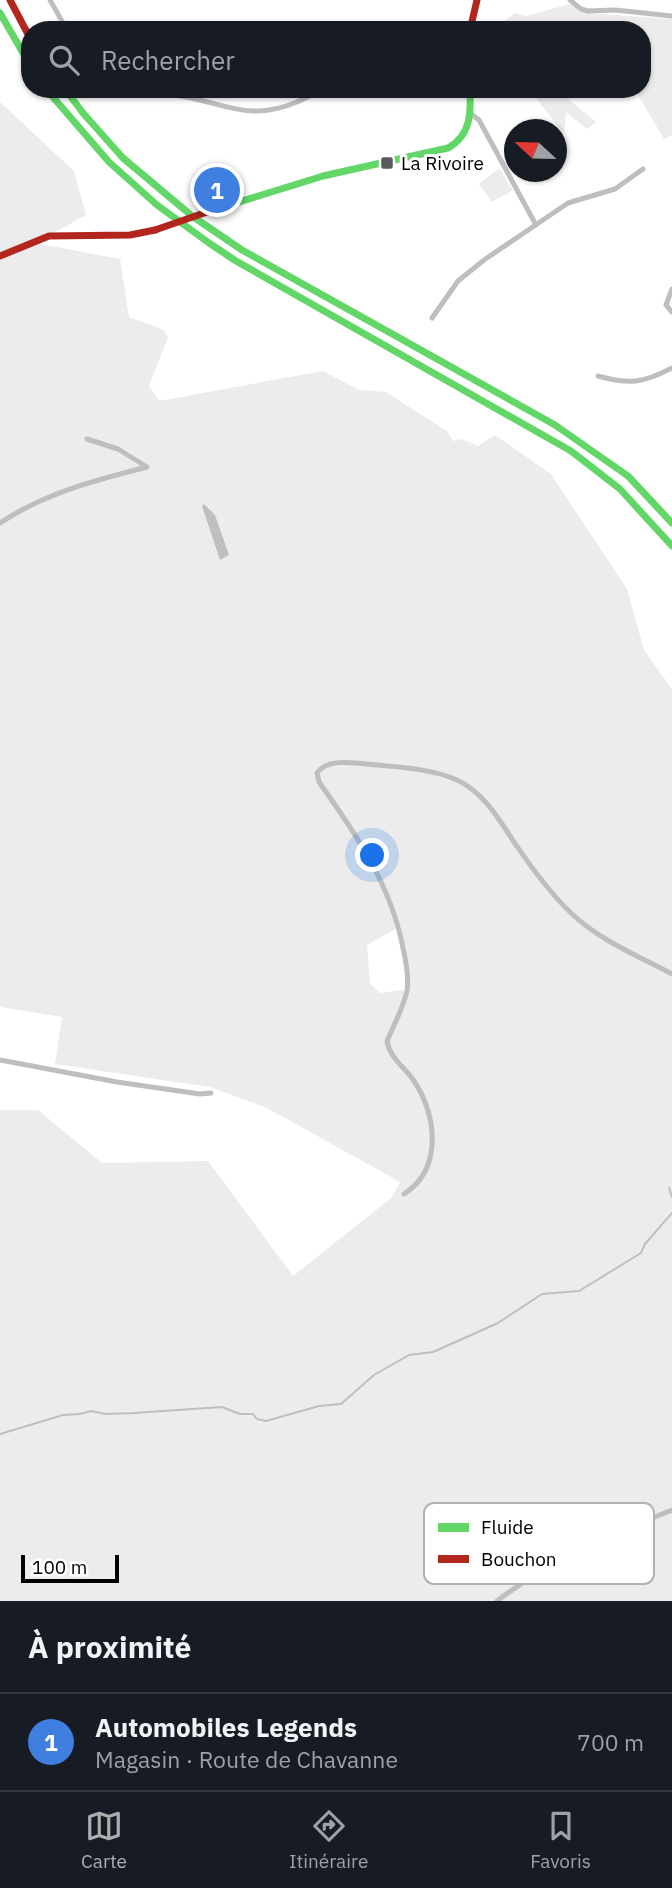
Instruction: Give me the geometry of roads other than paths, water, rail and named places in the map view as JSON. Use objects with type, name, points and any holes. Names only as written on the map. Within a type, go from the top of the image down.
[{"type":"main road","points":[[10,0],[21,21]]},
{"type":"main road","points":[[472,21],[477,0]]},
{"type":"main road","points":[[0,13],[21,49]]},
{"type":"main road","points":[[53,98],[108,162],[149,200],[186,229],[248,268],[572,451],[621,489],[672,546]]},
{"type":"main road","points":[[71,98],[87,121],[134,171],[199,223],[242,250],[555,425],[628,476],[672,523]]},
{"type":"main road","points":[[0,256],[48,236],[121,236],[155,230],[288,186],[448,148],[461,138],[470,113],[470,98]]},
{"type":"street","points":[[50,0],[61,21]]},
{"type":"street","points":[[570,0],[587,11],[615,10],[672,16]]},
{"type":"street","points":[[190,98],[219,107],[256,112],[274,110],[302,98]]},
{"type":"street","points":[[470,113],[479,120],[536,225]]},
{"type":"street","points":[[432,318],[466,274],[568,204],[615,188],[643,169]]},
{"type":"street","points":[[672,289],[666,305],[672,312]]},
{"type":"street","points":[[598,376],[623,383],[637,383],[652,379],[672,368]]},
{"type":"street","points":[[0,523],[67,489],[148,467],[118,449],[88,439]]},
{"type":"street","points":[[404,1194],[413,1188],[424,1173],[432,1154],[434,1134],[416,1084],[388,1050],[387,1041],[407,989],[398,924],[371,860],[319,782],[317,773],[322,766],[354,763],[395,767],[435,773],[464,783],[501,821],[545,884],[572,914],[615,944],[672,974]]},
{"type":"street","points":[[0,1060],[117,1082],[211,1093]]},
{"type":"street","points":[[654,1518],[672,1510]]},
{"type":"street","points":[[496,1601],[521,1584]]},
{"type":"waterway","points":[[669,1188],[672,1197]]},
{"type":"waterway","points":[[0,1434],[63,1415],[91,1411],[106,1414],[222,1407],[240,1414],[253,1414],[257,1419],[266,1421],[319,1406],[341,1404],[374,1375],[409,1355],[433,1352],[498,1323],[542,1294],[579,1291],[641,1253],[645,1244],[672,1213]]},
{"type":"place","name":"La Rivoire","points":[[387,163]]},
{"type":"place","name":"Automobiles Legends","points":[[217,190]]}]
